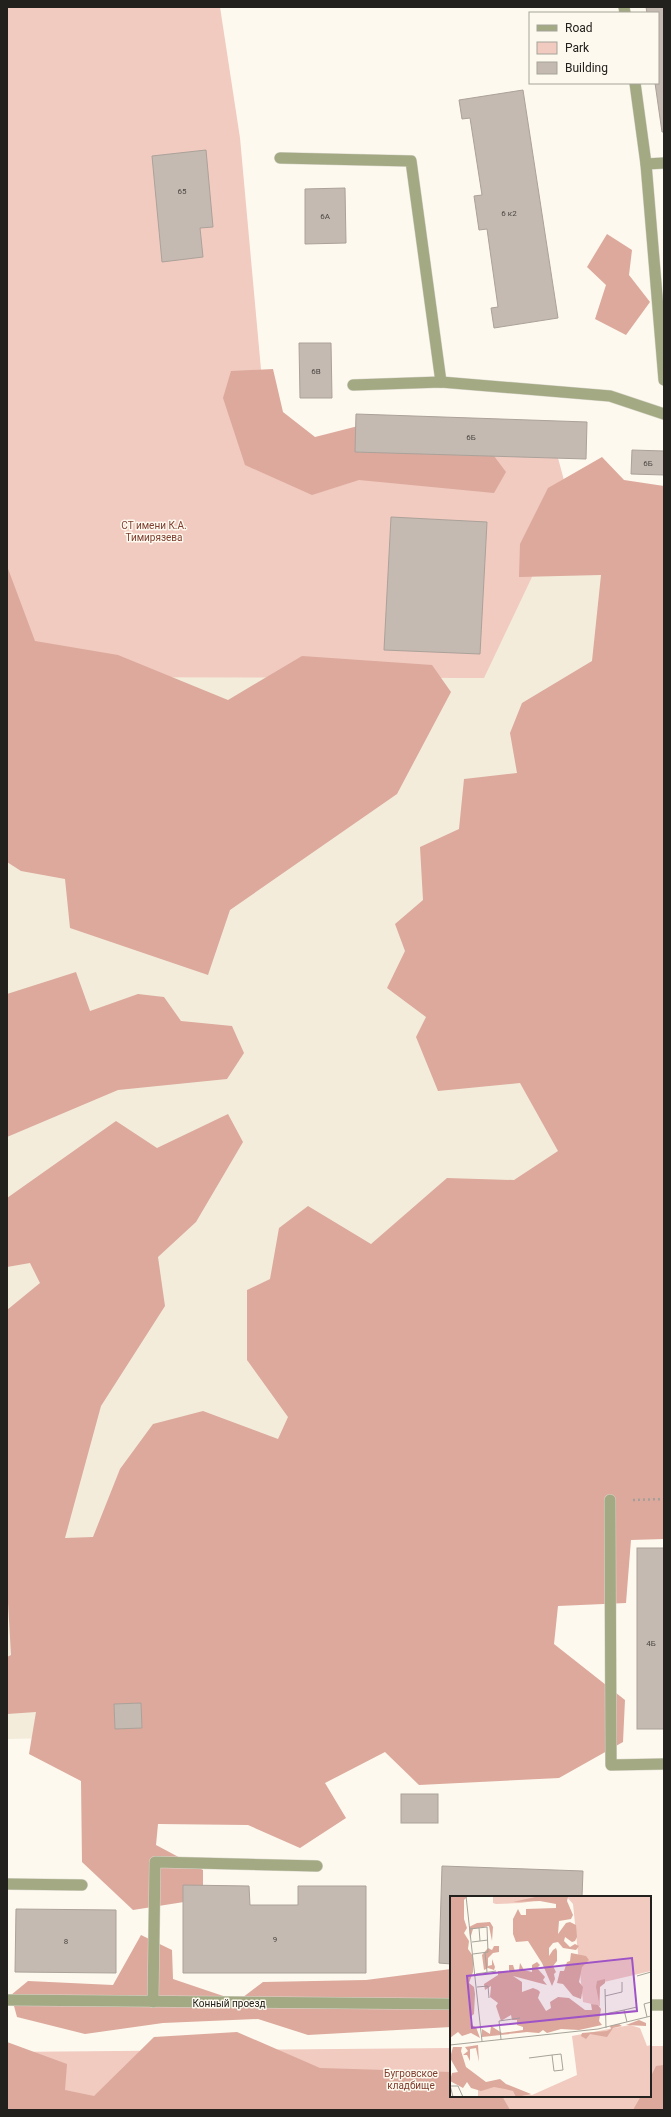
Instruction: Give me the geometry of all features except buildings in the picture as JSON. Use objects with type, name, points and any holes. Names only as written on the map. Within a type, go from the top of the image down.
[{"type":"street","points":[[635,84],[646,164],[664,380]]},
{"type":"street","points":[[280,158],[410,161],[441,382]]},
{"type":"street","points":[[646,164],[664,163]]},
{"type":"street","points":[[353,385],[441,382],[610,396],[664,414]]},
{"type":"street","points":[[610,1500],[611,1765],[664,1764]]},
{"type":"street","points":[[153,2002],[155,1862],[317,1866]]},
{"type":"street","points":[[7,1884],[82,1885]]},
{"type":"street","name":"Конный проезд","points":[[7,2000],[450,2004]]},
{"type":"street","points":[[651,2005],[664,2005]]},
{"type":"path","points":[[610,1500],[664,1499]]},
{"type":"shaded area","points":[[664,494],[664,1464],[101,1737],[7,1739],[7,677],[569,499]]},
{"type":"green space","name":"СТ имени К.А. Тимирязева","points":[[7,7],[220,7],[240,138],[267,436],[355,452],[558,458],[569,499],[484,678],[7,677]]},
{"type":"green space","points":[[607,234],[632,250],[629,275],[650,302],[626,335],[595,319],[606,285],[587,267]]},
{"type":"green space","points":[[273,369],[283,412],[315,437],[366,424],[488,448],[506,472],[494,493],[359,480],[312,495],[245,465],[223,398],[231,371]]},
{"type":"green space","points":[[602,457],[624,480],[664,486],[664,1539],[631,1540],[626,1603],[558,1606],[554,1644],[625,1700],[623,1742],[559,1778],[419,1785],[385,1752],[325,1783],[346,1818],[300,1848],[248,1825],[158,1824],[156,1845],[203,1870],[203,1899],[133,1910],[82,1862],[81,1781],[29,1754],[36,1712],[7,1714],[7,1657],[11,1655],[7,1585],[7,1310],[40,1283],[30,1263],[7,1267],[7,1198],[116,1121],[157,1148],[228,1114],[243,1142],[196,1222],[158,1257],[165,1306],[101,1406],[65,1538],[93,1537],[120,1469],[153,1424],[203,1411],[278,1439],[288,1417],[247,1360],[247,1290],[270,1279],[279,1228],[308,1206],[371,1244],[447,1178],[514,1180],[558,1151],[520,1083],[438,1091],[416,1037],[426,1017],[387,988],[405,951],[395,924],[423,900],[420,847],[459,829],[464,779],[517,773],[510,733],[522,703],[592,661],[601,575],[519,577],[520,544],[548,488]]},
{"type":"green space","points":[[7,566],[35,641],[118,655],[228,700],[302,656],[432,665],[451,692],[397,794],[230,910],[208,975],[70,928],[65,879],[21,871],[7,862]]},
{"type":"green space","points":[[76,972],[90,1011],[138,994],[164,997],[181,1021],[232,1026],[244,1053],[227,1079],[118,1090],[7,1137],[7,994]]},
{"type":"green space","points":[[141,1935],[172,1950],[173,1979],[238,2001],[263,1982],[366,1980],[450,1969],[450,2027],[308,2035],[258,2019],[163,2023],[85,2034],[17,2017],[11,1995],[28,1981],[113,1985]]},
{"type":"green space","name":"Бугровское кладбище","points":[[237,2032],[320,2068],[450,2072],[450,2097],[503,2097],[510,2110],[7,2110],[7,2042],[67,2064],[65,2090],[94,2096],[154,2037]]},
{"type":"green space","name":"Бугровское кладбище","points":[[651,2046],[664,2046],[664,2110],[7,2110],[7,2052],[450,2048],[450,2097],[651,2097]]},
{"type":"green space","points":[[664,2065],[664,2110],[633,2110],[640,2097],[651,2097],[651,2076],[656,2066]]}]
